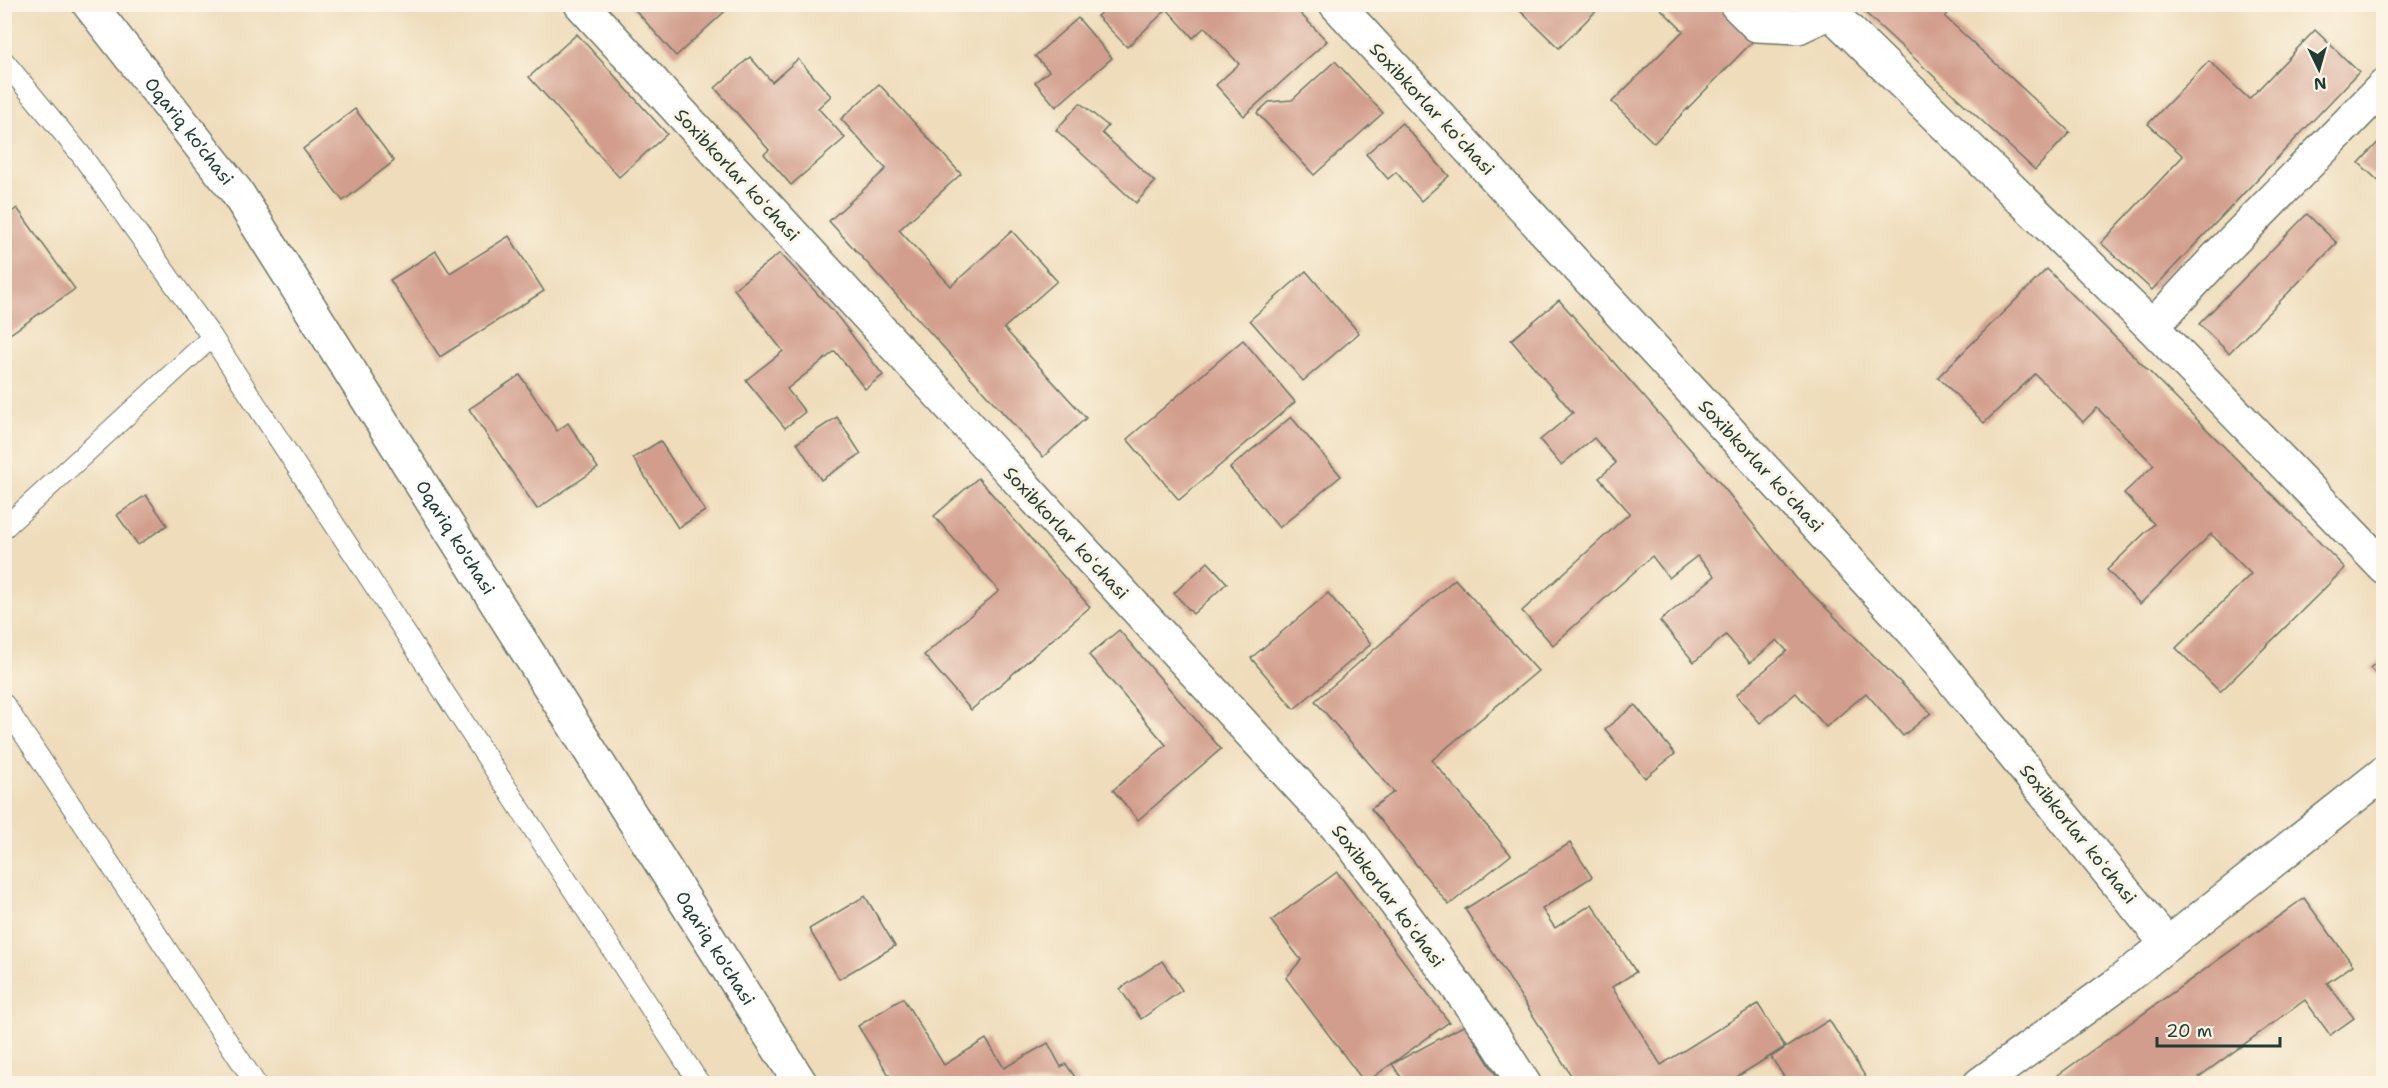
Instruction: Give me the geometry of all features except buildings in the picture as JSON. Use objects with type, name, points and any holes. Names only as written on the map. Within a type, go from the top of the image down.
[{"type":"street","name":"Oqariq ko'chasi","points":[[89,4],[236,191],[801,1083]]},
{"type":"street","name":"Soxibkorlar koʻchasi","points":[[581,4],[1350,842],[1492,1034],[1524,1083]]},
{"type":"street","name":"Soxibkorlar koʻchasi","points":[[1336,4],[1914,633],[2167,944]]},
{"type":"street","points":[[1736,4],[1757,26],[1798,27],[1833,8],[2152,327],[2384,567]]},
{"type":"street","points":[[2152,327],[2384,86]]},
{"type":"street","points":[[1980,1083],[2167,944],[2384,773]]},
{"type":"lane","points":[[4,61],[82,156],[212,337],[700,1083]]},
{"type":"lane","points":[[4,528],[212,337]]},
{"type":"lane","points":[[6,708],[256,1083]]}]
